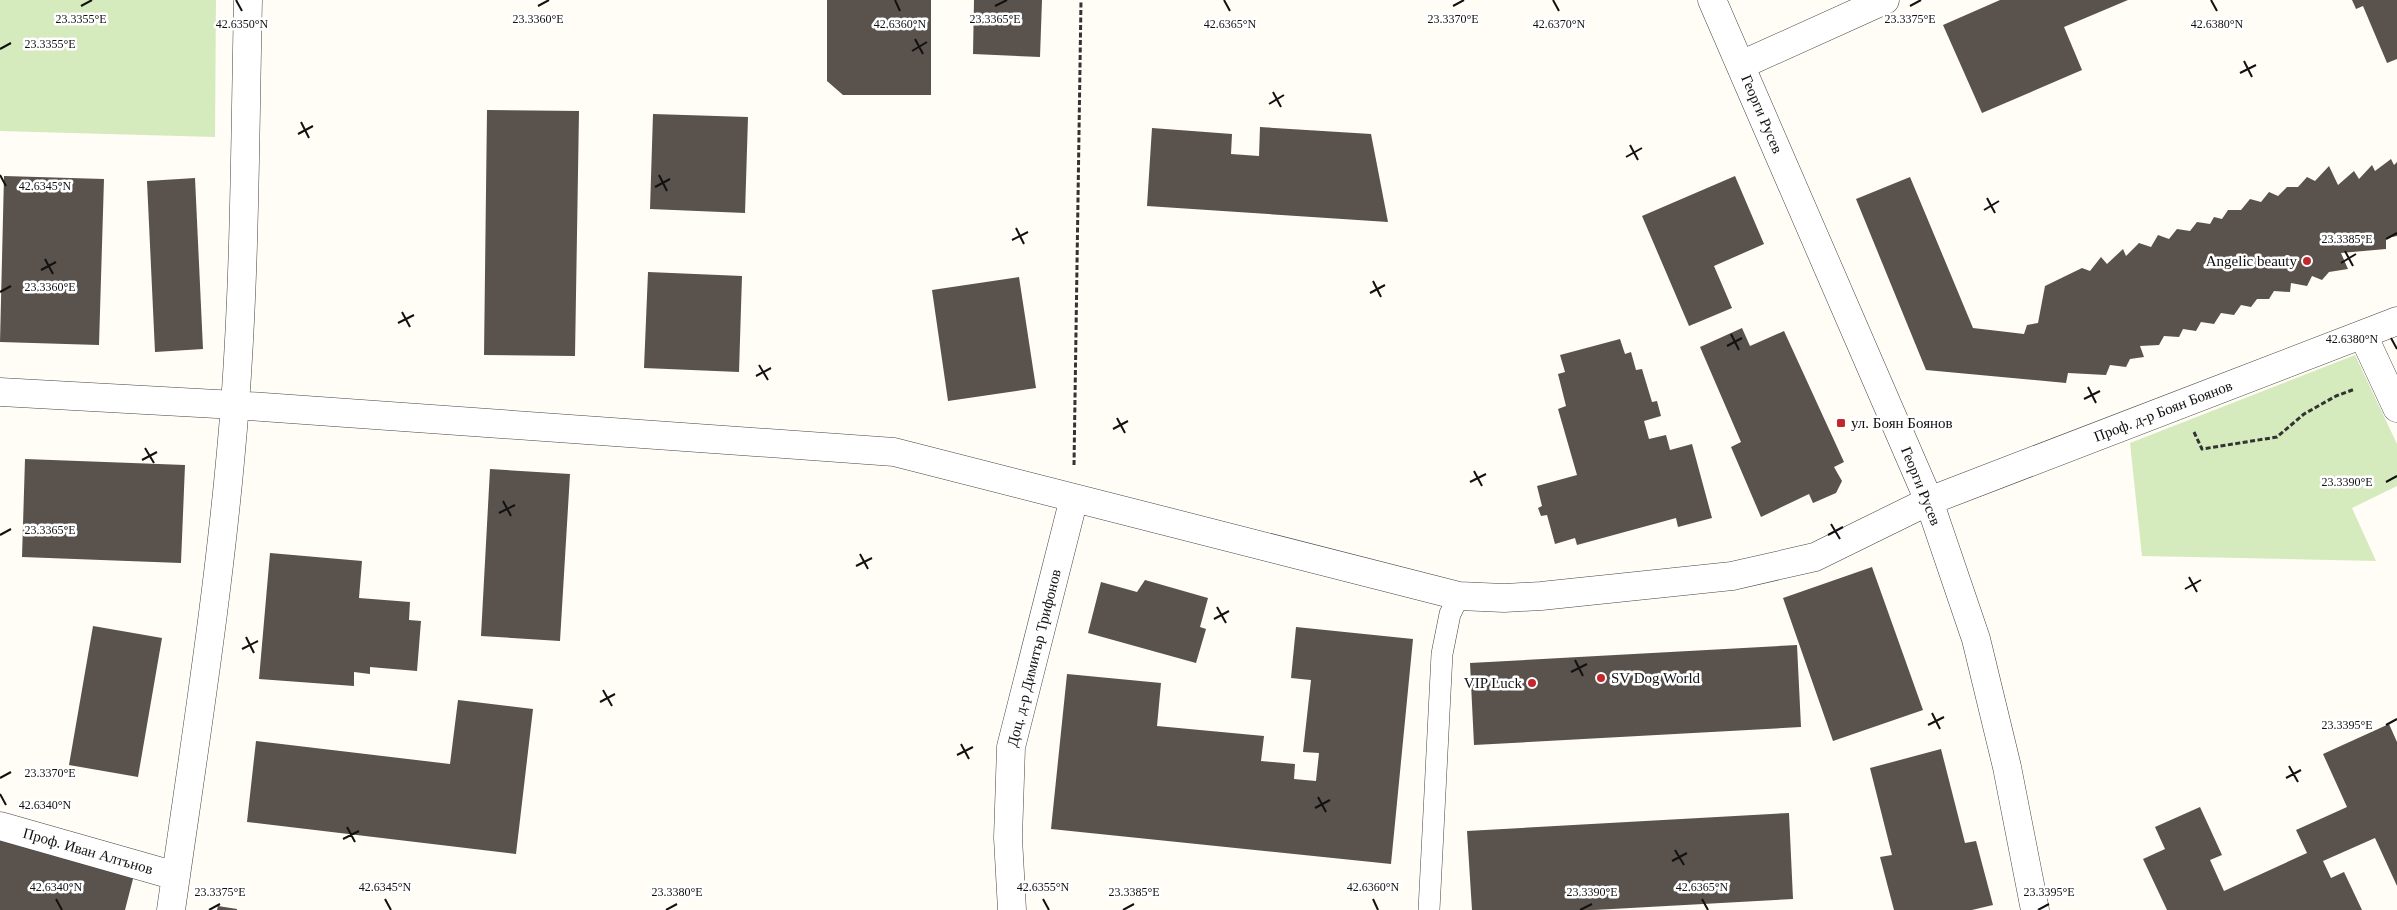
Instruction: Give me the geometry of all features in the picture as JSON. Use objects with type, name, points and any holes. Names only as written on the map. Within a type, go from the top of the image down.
[{"type":"street","points":[[171,910],[212,629],[235,404],[244,228],[248,0]]},
{"type":"street","name":"Георги Русев","points":[[1712,0],[1929,501],[1976,639],[2007,767],[2035,910]]},
{"type":"street","points":[[1741,65],[1884,0]]},
{"type":"street","name":"Проф. д-р Боян Боянов","points":[[0,392],[235,404],[894,452],[1459,596],[1504,598],[1540,596],[1748,574],[1815,557],[1929,501],[2397,321]]},
{"type":"street","points":[[2363,335],[2397,408]]},
{"type":"street","name":"Доц. д-р Димитър Трифонов","points":[[1012,910],[1008,838],[1011,747],[1074,498]]},
{"type":"street","name":"Проф. Иван Алтънов","points":[[0,826],[176,876]]},
{"type":"lane","points":[[1429,910],[1442,654],[1450,614],[1459,596]]},
{"type":"path","points":[[1074,498],[1081,0]]},
{"type":"path","points":[[2182,404],[2202,448],[2252,442],[2277,437],[2304,414],[2336,396],[2383,378]]},
{"type":"green space","points":[[0,0],[216,0],[215,137],[0,131]]},
{"type":"green space","points":[[2355,355],[2397,444],[2397,486],[2352,508],[2376,561],[2142,556],[2130,443]]},
{"type":"building","points":[[827,0],[931,0],[931,95],[843,95],[827,81]]},
{"type":"building","points":[[974,0],[1042,0],[1040,57],[973,54]]},
{"type":"building","points":[[2000,0],[2128,0],[2064,27],[2082,70],[1982,113],[1943,25]]},
{"type":"building","points":[[2352,0],[2397,0],[2397,59],[2387,63],[2363,6],[2356,9]]},
{"type":"building","points":[[487,110],[579,111],[575,356],[484,355]]},
{"type":"building","points":[[653,114],[748,117],[745,213],[650,209]]},
{"type":"building","points":[[1260,127],[1371,134],[1388,222],[1147,206],[1152,128],[1232,134],[1231,154],[1259,156]]},
{"type":"building","points":[[2391,159],[2394,165],[2397,162],[2397,236],[2386,238],[2386,249],[2341,253],[2348,269],[2329,272],[2322,280],[2312,276],[2307,286],[2291,283],[2290,292],[2274,291],[2269,299],[2257,299],[2251,307],[2241,305],[2234,315],[2221,313],[2214,324],[2201,322],[2196,331],[2183,329],[2179,337],[2164,336],[2159,345],[2140,346],[2144,357],[2130,359],[2126,367],[2110,365],[2106,375],[2068,373],[2066,383],[1926,370],[1856,199],[1910,177],[1973,328],[2024,334],[2027,325],[2038,323],[2045,286],[2082,268],[2090,271],[2101,257],[2107,264],[2123,249],[2126,256],[2139,243],[2151,247],[2158,235],[2169,239],[2177,229],[2190,231],[2197,222],[2210,224],[2214,217],[2222,219],[2228,210],[2241,210],[2250,199],[2261,202],[2269,192],[2278,196],[2287,187],[2298,187],[2307,177],[2315,181],[2329,166],[2338,185],[2354,171],[2359,179],[2372,165],[2375,171]]},
{"type":"building","points":[[4,176],[104,179],[99,345],[0,342]]},
{"type":"building","points":[[1735,176],[1764,244],[1714,266],[1732,308],[1689,326],[1642,216]]},
{"type":"building","points":[[195,178],[203,349],[155,352],[147,181]]},
{"type":"building","points":[[648,272],[742,276],[739,372],[644,368]]},
{"type":"building","points":[[1019,277],[1036,388],[948,401],[932,290]]},
{"type":"building","points":[[1742,328],[1750,346],[1784,331],[1844,462],[1834,467],[1842,481],[1836,493],[1813,503],[1809,494],[1761,517],[1731,447],[1741,442],[1700,347]]},
{"type":"building","points":[[1620,339],[1625,354],[1631,352],[1636,370],[1642,369],[1652,402],[1657,401],[1661,416],[1644,421],[1649,439],[1666,435],[1670,450],[1692,444],[1712,518],[1678,527],[1676,518],[1577,545],[1575,538],[1555,544],[1547,515],[1541,516],[1538,508],[1542,506],[1537,486],[1577,475],[1558,409],[1566,406],[1558,374],[1565,372],[1560,355]]},
{"type":"building","points":[[25,459],[185,465],[181,563],[22,557]]},
{"type":"building","points":[[490,469],[570,474],[560,641],[481,636]]},
{"type":"building","points":[[270,553],[362,561],[359,598],[410,602],[409,620],[421,621],[417,671],[370,667],[370,674],[354,672],[354,686],[259,679]]},
{"type":"building","points":[[1872,567],[1923,710],[1833,741],[1783,598]]},
{"type":"building","points":[[1145,580],[1208,598],[1200,627],[1206,629],[1196,663],[1088,633],[1101,582],[1137,592]]},
{"type":"building","points":[[93,626],[162,638],[138,777],[69,765]]},
{"type":"building","points":[[1296,627],[1413,639],[1391,864],[1051,829],[1067,674],[1161,683],[1157,726],[1264,736],[1261,761],[1295,764],[1294,779],[1316,781],[1319,753],[1303,752],[1311,680],[1291,678]]},
{"type":"building","points":[[1797,645],[1801,727],[1474,745],[1470,663]]},
{"type":"building","points":[[458,700],[533,709],[516,854],[247,822],[256,741],[450,764]]},
{"type":"building","points":[[2389,724],[2397,742],[2397,886],[2375,838],[2323,861],[2331,878],[2344,872],[2362,910],[2167,910],[2143,859],[2165,849],[2155,827],[2200,807],[2222,855],[2210,860],[2224,891],[2307,853],[2296,830],[2347,807],[2323,754]]},
{"type":"building","points":[[1941,749],[1965,843],[1976,841],[1993,905],[1972,910],[1894,910],[1880,857],[1892,855],[1870,768]]},
{"type":"building","points":[[1789,813],[1793,899],[1594,910],[1472,910],[1467,831]]},
{"type":"building","points":[[0,836],[135,871],[125,910],[0,910]]},
{"type":"building","points":[[218,906],[237,909],[237,910],[217,910]]},
{"type":"place","name":"Angelic beauty","points":[[2307,261]]},
{"type":"place","name":"ул. Боян Боянов","points":[[1841,423]]},
{"type":"place","name":"SV Dog World","points":[[1601,678]]},
{"type":"place","name":"VIP Luck","points":[[1532,683]]}]
